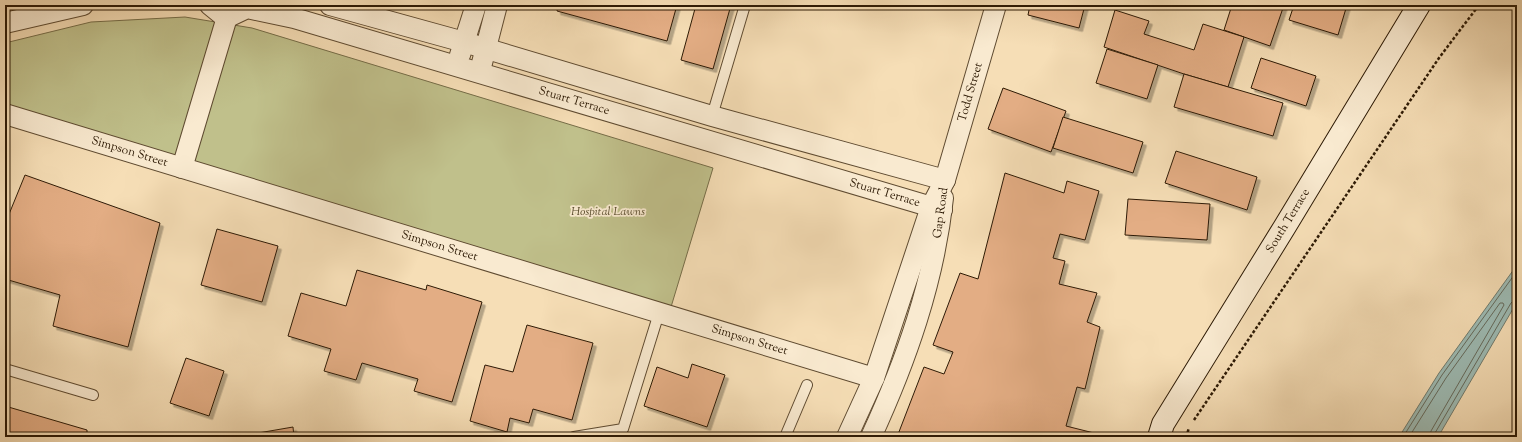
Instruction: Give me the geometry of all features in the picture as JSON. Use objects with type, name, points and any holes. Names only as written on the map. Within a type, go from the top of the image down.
[{"type":"street","points":[[5,23],[83,5]]},
{"type":"street","points":[[182,168],[228,12],[210,5]]},
{"type":"street","name":"Stuart Terrace","points":[[330,5],[464,42],[486,50],[712,116],[945,180]]},
{"type":"street","points":[[457,67],[476,5]]},
{"type":"street","points":[[479,73],[497,5]]},
{"type":"street","name":"Todd Street","points":[[945,180],[962,126],[996,5]]},
{"type":"street","name":"South Terrace","points":[[1159,437],[1163,424],[1288,222],[1419,5]]},
{"type":"street","name":"Stuart Terrace","points":[[228,12],[247,8],[294,18],[936,209]]},
{"type":"street","name":"Simpson Street","points":[[5,114],[874,378]]},
{"type":"street","name":"Gap Road","points":[[847,437],[874,378],[936,209],[945,180]]},
{"type":"street","name":"Gap Road","points":[[871,437],[900,368],[916,324],[935,251],[936,209]]},
{"type":"lane","points":[[712,116],[745,5]]},
{"type":"lane","points":[[574,437],[623,429],[659,313]]},
{"type":"lane","points":[[5,369],[93,395]]},
{"type":"lane","points":[[785,437],[806,385]]},
{"type":"path","points":[[1193,421],[1439,58],[1478,5]]},
{"type":"path","points":[[1186,437],[1189,428]]},
{"type":"green space","name":"Hospital Lawns","points":[[185,17],[252,28],[713,168],[671,307],[5,104],[5,43],[91,22]]},
{"type":"water","points":[[1517,265],[1517,302],[1438,437],[1399,437],[1439,373]]},
{"type":"building","points":[[558,5],[677,5],[667,41],[557,11]]},
{"type":"building","points":[[696,5],[731,5],[713,69],[681,60]]},
{"type":"building","points":[[1030,5],[1085,5],[1079,28],[1028,15]]},
{"type":"building","points":[[1232,5],[1284,5],[1270,46],[1224,30]]},
{"type":"building","points":[[1294,5],[1347,5],[1338,35],[1289,20]]},
{"type":"building","points":[[1115,10],[1149,21],[1144,34],[1194,50],[1203,24],[1244,37],[1228,87],[1104,47]]},
{"type":"building","points":[[1107,49],[1158,65],[1147,99],[1096,83]]},
{"type":"building","points":[[1261,58],[1316,76],[1306,106],[1251,88]]},
{"type":"building","points":[[1184,74],[1283,103],[1273,136],[1174,107]]},
{"type":"building","points":[[1003,88],[1066,111],[1051,152],[988,129]]},
{"type":"building","points":[[1063,117],[1143,142],[1133,173],[1053,148]]},
{"type":"building","points":[[1176,151],[1257,177],[1247,210],[1165,183]]},
{"type":"building","points":[[1005,173],[1064,193],[1067,181],[1099,191],[1085,240],[1060,234],[1053,258],[1065,261],[1059,284],[1097,293],[1087,322],[1100,327],[1085,389],[1077,387],[1066,426],[1110,437],[897,437],[924,367],[944,374],[953,352],[933,345],[960,273],[978,279]]},
{"type":"building","points":[[25,175],[160,223],[128,347],[53,326],[60,295],[5,279],[5,224]]},
{"type":"building","points":[[1128,199],[1210,204],[1207,240],[1125,235]]},
{"type":"building","points":[[217,229],[278,246],[262,302],[201,285]]},
{"type":"building","points":[[357,270],[426,290],[427,285],[482,302],[452,402],[414,391],[418,379],[362,363],[356,380],[324,371],[331,349],[288,336],[301,293],[346,306]]},
{"type":"building","points":[[527,325],[593,343],[572,420],[533,409],[529,423],[510,418],[507,432],[470,421],[485,365],[513,372]]},
{"type":"building","points":[[186,358],[224,371],[209,416],[170,403]]},
{"type":"building","points":[[692,364],[725,375],[707,427],[644,406],[657,367],[688,378]]},
{"type":"building","points":[[5,406],[87,430],[87,437],[5,437]]},
{"type":"building","points":[[293,427],[294,437],[235,437]]}]
